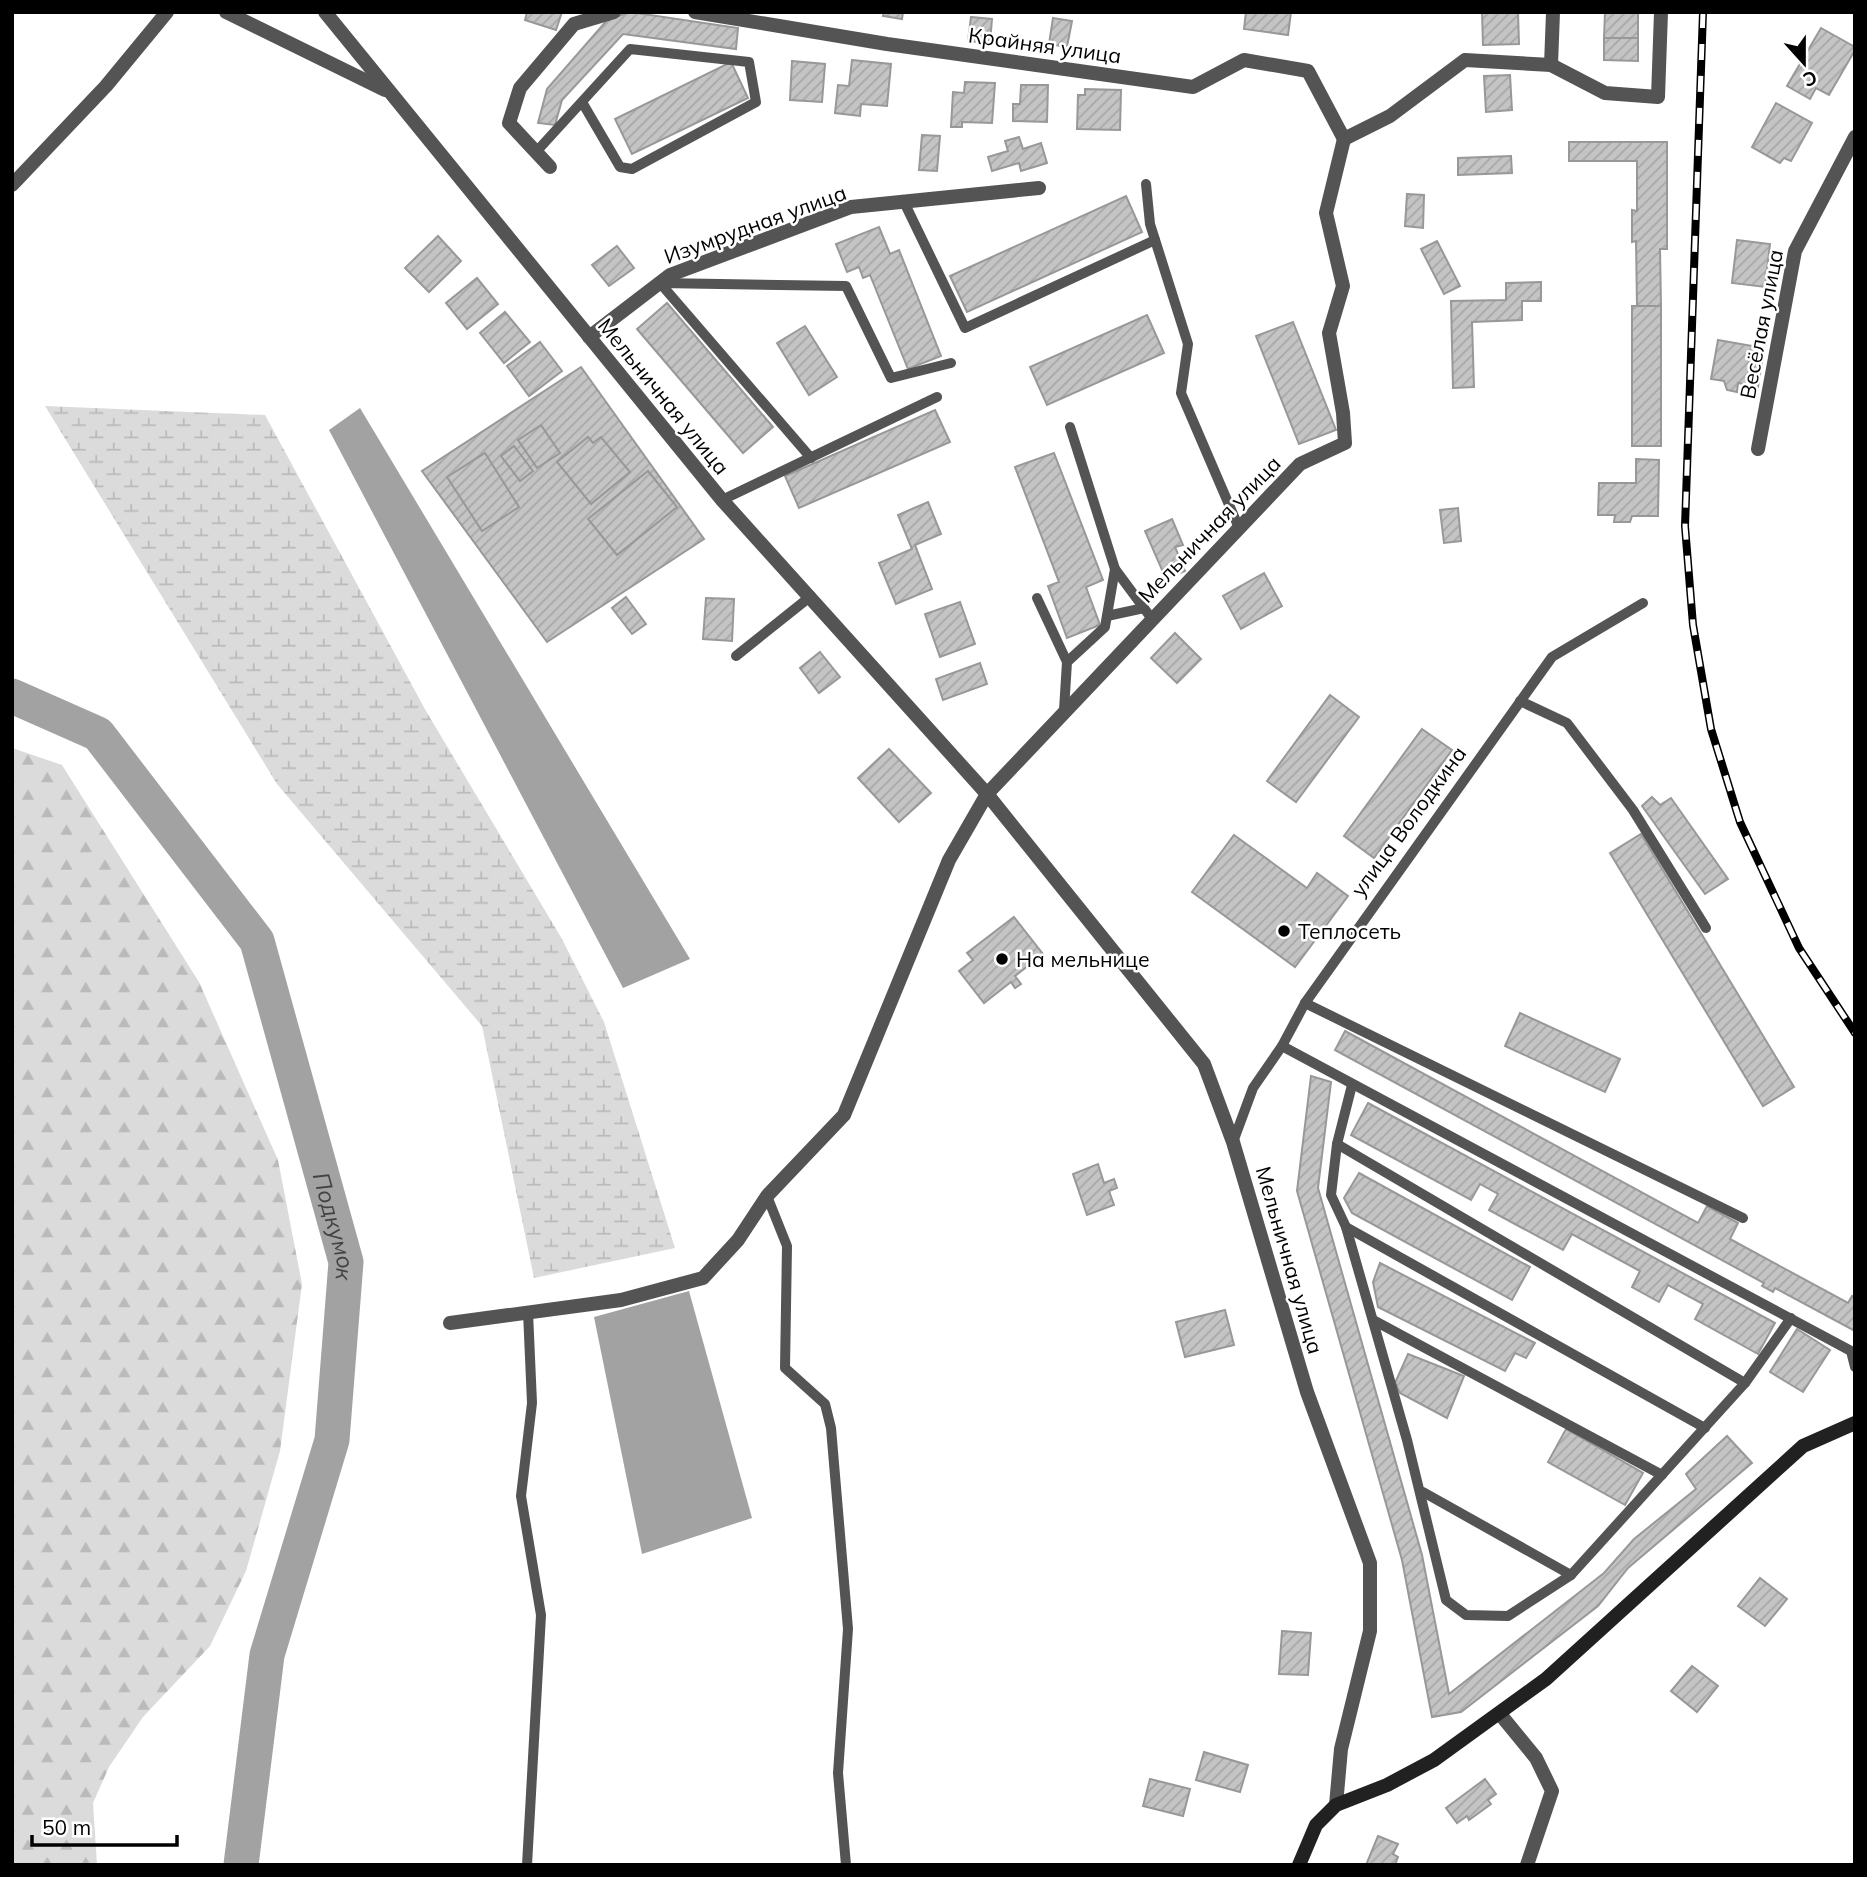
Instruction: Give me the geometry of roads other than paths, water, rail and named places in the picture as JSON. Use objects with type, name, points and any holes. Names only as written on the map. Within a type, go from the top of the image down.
[{"type":"street","points":[[12,185],[106,86],[167,12]]},
{"type":"street","points":[[226,12],[390,93]]},
{"type":"street","name":"Мельничная улица","points":[[324,12],[722,500],[987,794],[1204,1064],[1233,1142],[1307,1392],[1370,1563],[1370,1632],[1341,1749],[1336,1805]]},
{"type":"street","points":[[550,167],[509,123],[520,88],[574,24],[614,12]]},
{"type":"street","name":"Крайняя улица","points":[[695,12],[887,44],[1194,87],[1244,60],[1308,71],[1344,139]]},
{"type":"street","points":[[1551,65],[1553,12]]},
{"type":"street","points":[[1344,139],[1390,116],[1465,60],[1551,65],[1605,93],[1658,97],[1661,12]]},
{"type":"street","name":"Весёлая улица","points":[[1758,449],[1795,251],[1855,137]]},
{"type":"street","name":"Мельничная улица","points":[[450,1323],[621,1300],[702,1278],[738,1240],[767,1196],[844,1115],[949,860],[987,794],[1148,613],[1239,527],[1300,464],[1345,443],[1343,413],[1329,333],[1343,286],[1326,213],[1344,139]]},
{"type":"street","name":"Изумрудная улица","points":[[589,337],[670,275],[851,207],[1039,188]]},
{"type":"street","points":[[1299,1865],[1316,1825],[1336,1805],[1387,1785],[1434,1760],[1500,1714],[1546,1679],[1803,1446],[1855,1423]]},
{"type":"street","points":[[1500,1714],[1536,1758],[1552,1791],[1527,1865]]},
{"type":"lane","points":[[536,152],[630,49],[749,62],[756,102],[632,169],[620,167],[582,102]]},
{"type":"lane","points":[[1146,184],[1150,224],[1188,344],[1181,393],[1239,527]]},
{"type":"lane","points":[[904,202],[965,328],[1155,240]]},
{"type":"lane","points":[[660,283],[846,286],[891,378],[951,363]]},
{"type":"lane","points":[[660,283],[811,458]]},
{"type":"lane","points":[[722,500],[937,397]]},
{"type":"lane","points":[[1070,427],[1115,569],[1148,613]]},
{"type":"lane","points":[[1067,662],[1105,627],[1115,569]]},
{"type":"lane","points":[[736,656],[811,596]]},
{"type":"lane","points":[[1037,598],[1067,662],[1064,710]]},
{"type":"lane","name":"улица Володкина","points":[[1233,1142],[1253,1088],[1282,1046],[1305,1003],[1552,657],[1643,603]]},
{"type":"lane","points":[[1107,616],[1148,613]]},
{"type":"lane","points":[[1520,701],[1567,723],[1633,810],[1706,929]]},
{"type":"lane","points":[[1305,1003],[1743,1218]]},
{"type":"lane","points":[[1282,1046],[1852,1351],[1855,1367]]},
{"type":"lane","points":[[1352,1084],[1337,1144],[1331,1195],[1346,1227],[1407,1440],[1446,1600],[1466,1615],[1508,1616],[1571,1575],[1745,1383],[1790,1318]]},
{"type":"lane","points":[[1337,1144],[1745,1383]]},
{"type":"lane","points":[[767,1196],[787,1246],[785,1368],[825,1404],[831,1428],[848,1629],[838,1773],[846,1865]]},
{"type":"lane","points":[[1346,1227],[1705,1428]]},
{"type":"lane","points":[[527,1865],[541,1615],[521,1496],[532,1402],[528,1312]]},
{"type":"lane","points":[[1373,1321],[1662,1475]]},
{"type":"lane","points":[[1423,1492],[1571,1575]]},
{"type":"waterway","name":"Подкумок","points":[[12,696],[98,734],[257,941],[346,1262],[332,1440],[267,1655],[241,1865]]},
{"type":"railway","points":[[1703,12],[1685,526],[1693,625],[1711,729],[1740,822],[1799,948],[1855,1033]]},
{"type":"place","name":"Теплосеть","points":[[1284,931]]},
{"type":"place","name":"На мельнице","points":[[1002,959]]}]
